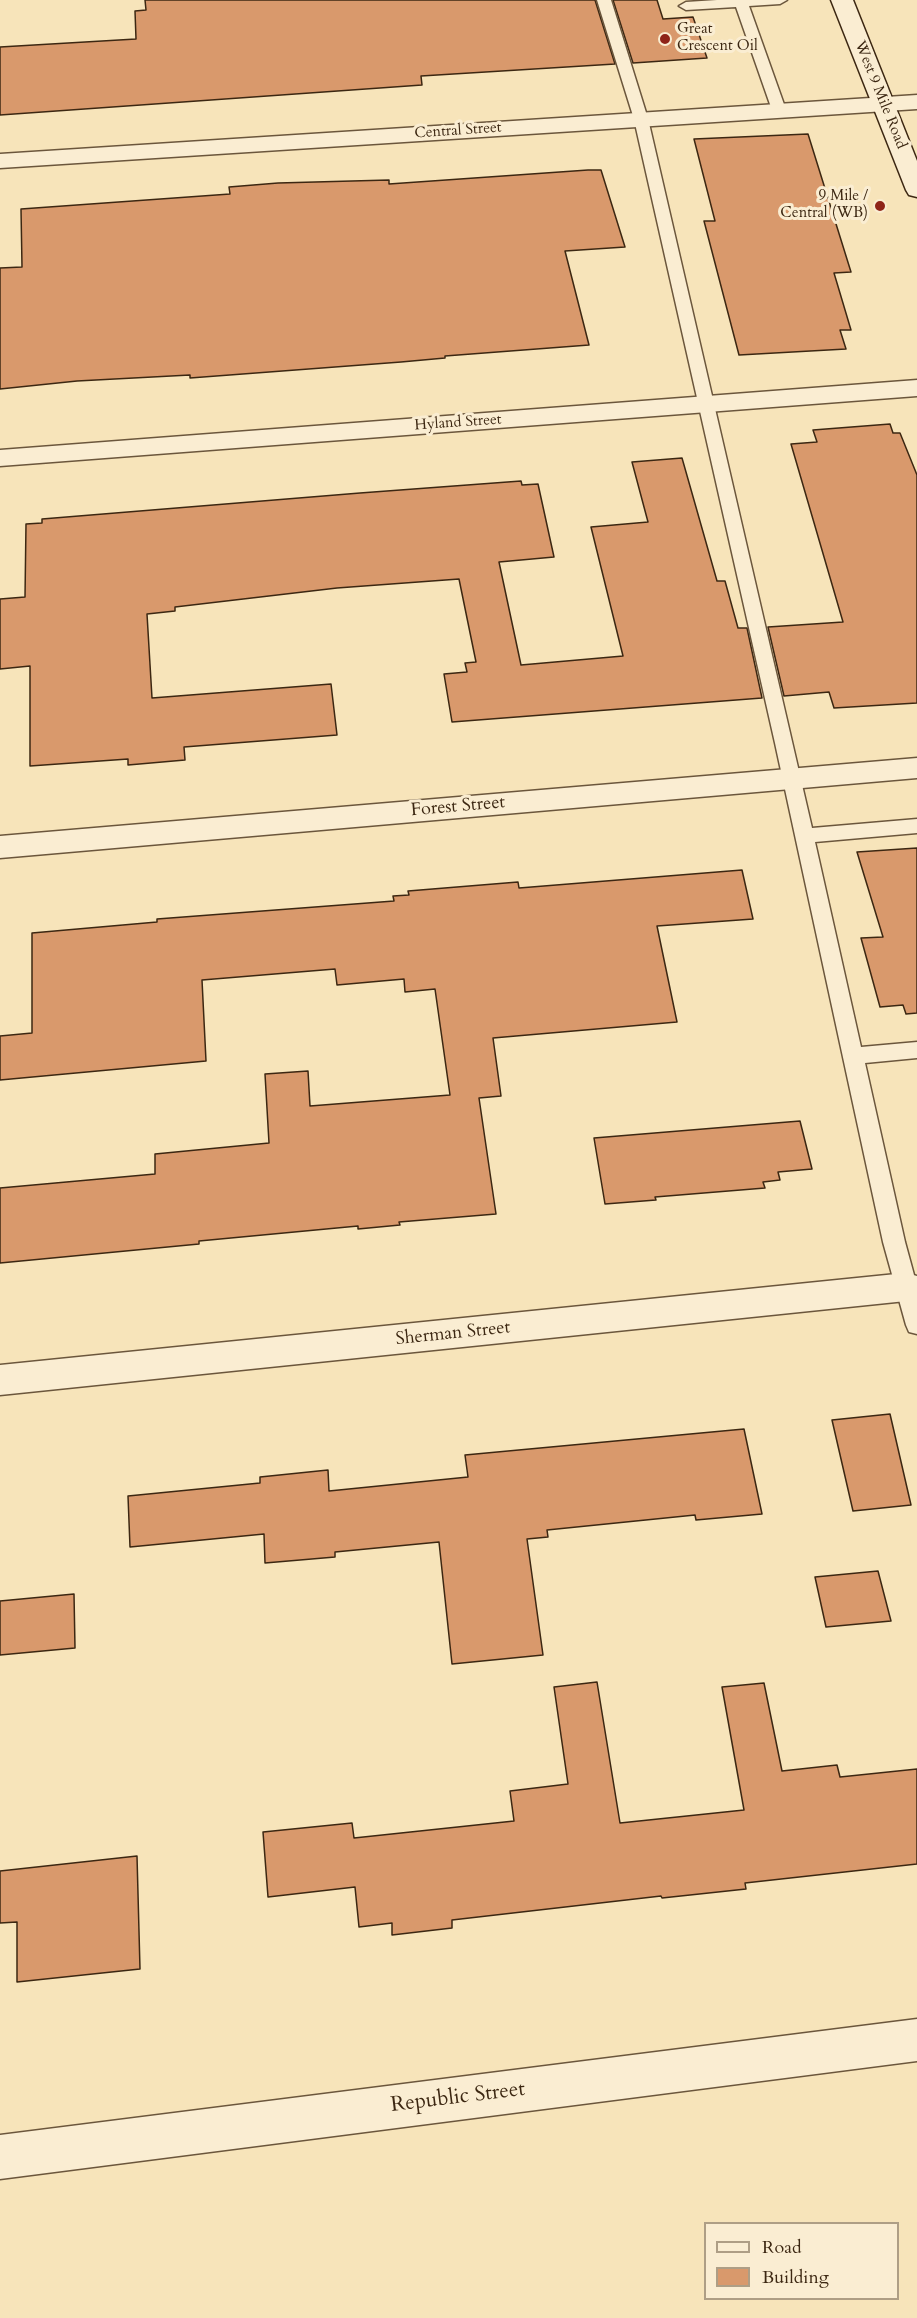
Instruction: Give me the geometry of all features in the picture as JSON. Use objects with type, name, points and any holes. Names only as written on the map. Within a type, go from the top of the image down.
[{"type":"street","name":"West 9 Mile Road","points":[[842,0],[917,190]]},
{"type":"street","name":"Central Street","points":[[0,161],[917,102]]},
{"type":"street","name":"Hyland Street","points":[[0,458],[917,388]]},
{"type":"street","name":"Forest Street","points":[[0,847],[917,768]]},
{"type":"street","name":"Sherman Street","points":[[0,1380],[906,1287]]},
{"type":"street","name":"Republic Street","points":[[0,2157],[917,2040]]},
{"type":"lane","points":[[604,0],[641,119],[708,404],[853,1056],[906,1287],[917,1325]]},
{"type":"lane","points":[[686,6],[780,0]]},
{"type":"lane","points":[[741,2],[779,110]]},
{"type":"lane","points":[[804,836],[917,826]]},
{"type":"lane","points":[[853,1056],[917,1050]]},
{"type":"building","points":[[145,0],[595,0],[615,64],[421,76],[422,85],[0,115],[0,47],[136,39],[135,11],[146,10]]},
{"type":"building","points":[[613,0],[657,0],[663,19],[693,17],[707,58],[633,63]]},
{"type":"building","points":[[808,134],[851,272],[834,273],[851,330],[840,330],[846,349],[739,355],[704,221],[715,221],[694,139]]},
{"type":"building","points":[[601,170],[625,247],[565,251],[589,345],[190,378],[190,375],[77,381],[0,389],[0,268],[22,267],[21,209],[230,194],[229,187],[278,183],[389,180],[389,184]]},
{"type":"building","points":[[890,424],[893,433],[900,433],[917,475],[917,703],[834,708],[829,692],[784,696],[768,627],[843,622],[791,444],[817,442],[813,430]]},
{"type":"building","points":[[682,458],[717,581],[725,581],[738,628],[747,628],[762,698],[452,722],[444,674],[467,672],[465,663],[476,662],[459,579],[337,588],[175,607],[175,611],[147,614],[152,698],[331,684],[337,735],[184,747],[185,760],[128,765],[128,759],[30,766],[30,666],[0,669],[0,599],[25,597],[26,524],[42,523],[42,519],[360,493],[521,481],[522,485],[538,484],[554,557],[499,562],[521,665],[623,656],[591,527],[648,522],[632,462]]},
{"type":"building","points":[[917,848],[917,1013],[906,1014],[903,1005],[880,1007],[861,938],[883,937],[857,852]]},
{"type":"building","points":[[742,870],[753,919],[657,926],[677,1022],[493,1038],[501,1096],[479,1098],[496,1214],[399,1222],[400,1225],[358,1229],[358,1226],[199,1241],[199,1244],[0,1263],[0,1188],[155,1174],[155,1154],[269,1143],[265,1074],[308,1071],[310,1106],[450,1095],[435,989],[405,992],[404,979],[337,985],[335,969],[202,980],[206,1061],[0,1080],[0,1036],[32,1033],[32,933],[157,922],[157,919],[394,901],[393,896],[409,895],[408,891],[518,882],[519,888]]},
{"type":"building","points":[[800,1121],[812,1169],[778,1172],[780,1180],[763,1182],[765,1188],[655,1197],[656,1200],[605,1204],[594,1138]]},
{"type":"building","points":[[890,1414],[911,1505],[853,1511],[832,1420]]},
{"type":"building","points":[[744,1429],[762,1514],[696,1520],[695,1515],[547,1530],[548,1537],[527,1539],[543,1655],[452,1664],[439,1542],[335,1552],[335,1557],[265,1563],[264,1534],[130,1547],[128,1496],[260,1483],[260,1477],[328,1470],[329,1491],[468,1477],[465,1455]]},
{"type":"building","points":[[878,1571],[891,1621],[826,1627],[815,1577]]},
{"type":"building","points":[[74,1594],[75,1648],[0,1655],[0,1601]]},
{"type":"building","points":[[597,1682],[620,1823],[744,1810],[722,1687],[764,1683],[782,1771],[837,1765],[840,1777],[917,1769],[917,1864],[745,1883],[746,1889],[662,1898],[661,1896],[452,1920],[452,1928],[392,1935],[392,1923],[359,1927],[355,1887],[268,1897],[263,1832],[352,1823],[354,1838],[514,1821],[510,1791],[568,1784],[554,1687]]},
{"type":"building","points":[[137,1856],[140,1969],[17,1982],[17,1922],[0,1923],[0,1871]]},
{"type":"place","name":"Great Crescent Oil","points":[[665,39]]},
{"type":"place","name":"9 Mile / Central (WB)","points":[[880,206]]}]
